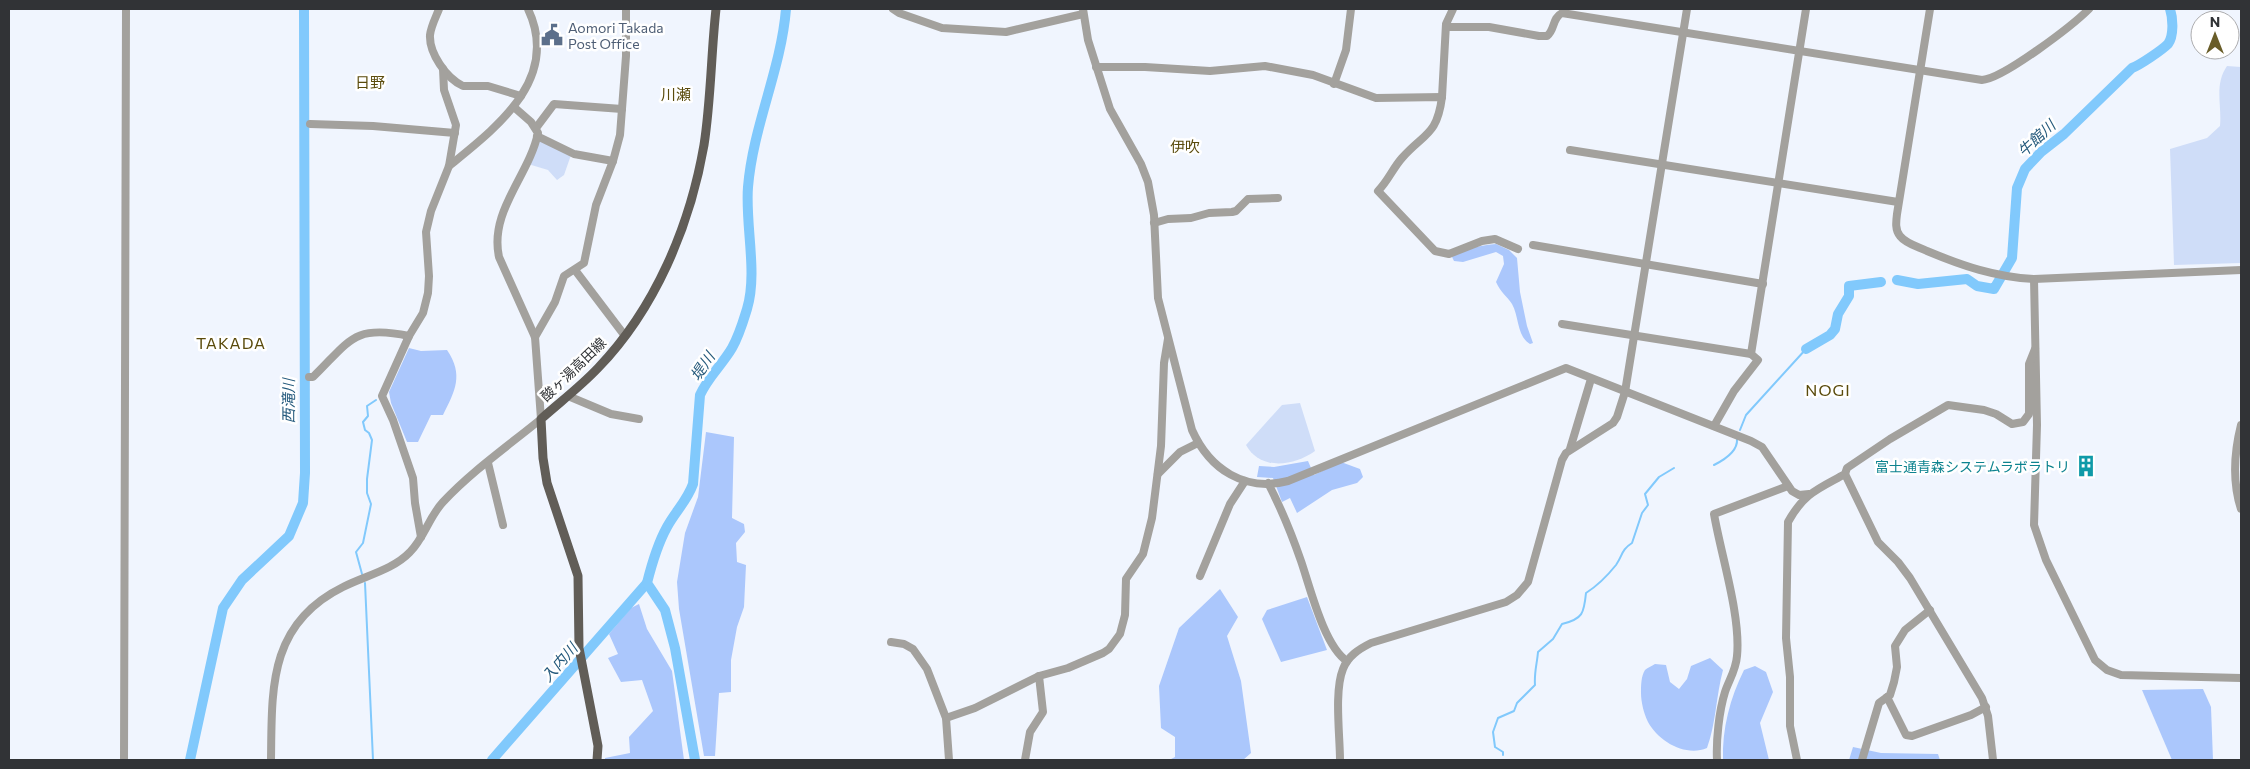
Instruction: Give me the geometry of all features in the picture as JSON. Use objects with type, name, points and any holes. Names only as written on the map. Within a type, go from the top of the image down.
[{"type":"main road","name":"酸ヶ湯高田線","points":[[597,760],[598,746],[579,648],[578,576],[547,483],[543,458],[541,419],[599,367],[624,336],[645,305],[670,260],[692,198],[704,144],[716,9]]},
{"type":"street","points":[[124,760],[126,9]]},
{"type":"street","points":[[442,9],[431,28],[430,43],[443,69],[462,86],[488,86],[522,96]]},
{"type":"street","points":[[449,166],[491,132],[514,108],[522,96],[537,56],[536,28],[528,9]]},
{"type":"street","points":[[535,337],[555,302],[564,276],[584,262],[596,205],[613,161],[620,135],[627,24],[626,9]]},
{"type":"street","points":[[893,9],[899,13],[942,28],[996,32],[1006,32],[1083,11],[1096,67],[1110,109],[1145,172],[1152,202],[1158,298],[1192,430],[1198,443],[1219,468],[1245,481],[1275,484],[1298,478],[1566,368],[1751,441],[1762,448],[1788,486],[1799,495],[1808,494],[1845,474],[1847,468],[1948,404],[1984,410],[1996,414],[2012,424],[2023,422],[2029,414],[2029,364],[2035,349]]},
{"type":"street","points":[[1334,84],[1346,50],[1351,9]]},
{"type":"street","points":[[1453,9],[1446,27],[1442,98],[1436,124],[1427,136],[1401,159],[1378,191],[1434,250],[1449,254],[1482,241],[1495,239],[1518,248]]},
{"type":"street","points":[[1570,449],[1613,423],[1625,392],[1686,9]]},
{"type":"street","points":[[1751,354],[1806,9]]},
{"type":"street","points":[[1930,9],[1898,202],[1896,224],[1901,237],[1913,245],[1957,264],[2016,278],[2034,279],[2241,270]]},
{"type":"street","points":[[1446,27],[1489,27],[1547,36],[1551,32],[1554,20],[1562,13],[1982,80],[1999,75],[2037,49],[2089,9]]},
{"type":"street","points":[[1096,67],[1145,66],[1210,71],[1265,66],[1313,75],[1376,98],[1442,98]]},
{"type":"street","points":[[421,537],[414,503],[412,478],[396,429],[382,396],[426,303],[429,276],[426,232],[449,166],[456,125],[444,90],[443,69]]},
{"type":"street","points":[[271,760],[274,676],[281,652],[303,618],[321,601],[341,588],[402,559],[421,537],[443,502],[541,419],[535,337],[499,257],[497,235],[503,211],[517,186],[537,132],[554,104],[622,108]]},
{"type":"street","points":[[514,108],[537,132],[574,154],[613,161]]},
{"type":"street","points":[[310,124],[373,126],[455,133]]},
{"type":"street","points":[[1570,150],[1898,202]]},
{"type":"street","points":[[1154,223],[1168,219],[1191,218],[1208,213],[1236,211],[1248,199],[1278,198]]},
{"type":"street","points":[[1533,245],[1763,284]]},
{"type":"street","points":[[575,270],[624,336]]},
{"type":"street","points":[[2034,279],[2037,425],[2034,525],[2046,560],[2095,660],[2107,670],[2121,675],[2241,678]]},
{"type":"street","points":[[1562,324],[1751,354],[1758,360],[1734,391],[1714,426]]},
{"type":"street","points":[[310,377],[313,377],[348,340],[359,335],[374,331],[409,336]]},
{"type":"street","points":[[946,718],[975,708],[1039,676],[1068,668],[1102,653],[1109,649],[1120,634],[1125,615],[1126,579],[1143,554],[1152,518],[1161,446],[1164,363],[1168,339]]},
{"type":"street","points":[[1340,760],[1339,685],[1342,670],[1357,650],[1371,643],[1496,606],[1517,595],[1528,582],[1562,460],[1570,449],[1591,379]]},
{"type":"street","points":[[568,396],[611,414],[639,419]]},
{"type":"street","points":[[2241,425],[2234,467],[2241,509]]},
{"type":"street","points":[[1158,474],[1180,452],[1198,443]]},
{"type":"street","points":[[488,462],[503,524]]},
{"type":"street","points":[[1845,474],[1878,542],[1898,562],[1930,610],[1986,707],[1993,760]]},
{"type":"street","points":[[1200,576],[1230,504],[1245,481]]},
{"type":"street","points":[[1268,483],[1301,561],[1316,608],[1338,654],[1347,661]]},
{"type":"street","points":[[1717,760],[1716,748],[1725,693],[1734,673],[1737,655],[1735,621],[1714,514],[1788,486]]},
{"type":"street","points":[[1797,760],[1790,726],[1790,676],[1786,638],[1788,522],[1808,494]]},
{"type":"street","points":[[1862,760],[1879,703],[1887,697],[1894,682],[1897,667],[1895,646],[1905,630],[1930,610]]},
{"type":"street","points":[[890,642],[904,644],[918,654],[927,669],[946,718],[949,760]]},
{"type":"street","points":[[1025,760],[1030,732],[1043,712],[1039,676]]},
{"type":"street","points":[[1887,697],[1906,735],[1912,736],[1971,715],[1986,707]]},
{"type":"shaded area","points":[[2227,66],[2241,67],[2241,263],[2174,265],[2170,149],[2207,138],[2220,126],[2219,95],[2221,80]]},
{"type":"shaded area","points":[[538,139],[571,155],[564,175],[557,180],[548,170],[528,164]]},
{"type":"shaded area","points":[[1496,244],[1509,250],[1517,258],[1520,292],[1527,326],[1533,343],[1530,344],[1526,341],[1520,331],[1512,304],[1496,282],[1504,264],[1503,256],[1496,252],[1463,262],[1454,261],[1452,257],[1473,248]]},
{"type":"shaded area","points":[[409,348],[421,351],[447,350],[455,367],[456,375],[454,390],[443,415],[431,415],[418,442],[407,442],[391,403],[389,392]]},
{"type":"shaded area","points":[[1300,403],[1315,451],[1288,463],[1268,462],[1252,453],[1246,445],[1282,405]]},
{"type":"shaded area","points":[[706,432],[734,437],[732,518],[744,524],[745,532],[736,543],[737,562],[746,565],[744,607],[737,627],[731,660],[731,692],[719,693],[715,756],[704,756],[679,609],[677,582],[685,533],[698,497]]},
{"type":"shaded area","points":[[1308,461],[1314,475],[1341,462],[1360,469],[1363,477],[1357,483],[1332,490],[1297,513],[1290,498],[1282,502],[1273,478],[1257,477],[1259,466],[1274,467]]},
{"type":"shaded area","points":[[1220,589],[1238,617],[1227,636],[1241,681],[1251,753],[1243,760],[1169,760],[1175,757],[1175,737],[1161,728],[1159,686],[1179,628]]},
{"type":"shaded area","points":[[1307,597],[1327,650],[1281,662],[1262,619],[1267,610]]},
{"type":"shaded area","points":[[639,604],[647,629],[672,671],[684,760],[605,760],[605,758],[630,753],[629,737],[653,711],[642,680],[621,682],[608,658],[618,654],[609,634],[631,608]]},
{"type":"shaded area","points":[[1710,658],[1723,670],[1710,739],[1707,748],[1690,751],[1682,749],[1659,736],[1648,722],[1644,712],[1641,681],[1645,670],[1655,664],[1666,665],[1670,682],[1679,689],[1687,679],[1691,666]]},
{"type":"shaded area","points":[[1755,666],[1766,672],[1773,692],[1760,723],[1769,760],[1723,760],[1726,725],[1735,692],[1744,670]]},
{"type":"shaded area","points":[[2203,689],[2211,707],[2213,760],[2172,760],[2142,690]]},
{"type":"shaded area","points":[[1853,747],[1881,753],[1938,754],[1940,760],[1849,760]]},
{"type":"waterway","name":"西滝川","points":[[190,760],[223,608],[242,580],[289,536],[303,503],[305,473],[304,9]]},
{"type":"waterway","name":"堤川","points":[[695,760],[675,648],[665,610],[647,583],[663,534],[688,496],[693,484],[700,395],[707,382],[732,348],[739,334],[747,309],[751,280],[748,187],[755,142],[779,54],[786,9]]},
{"type":"waterway","name":"牛館川","points":[[1897,280],[1918,284],[1967,279],[1977,286],[1994,289],[2012,258],[2017,188],[2025,169],[2132,68],[2168,44],[2172,27],[2170,9]]},
{"type":"waterway","name":"牛館川","points":[[1806,349],[1830,335],[1835,329],[1838,314],[1849,296],[1849,286],[1881,282]]},
{"type":"waterway","points":[[1740,430],[1746,415],[1806,349]]},
{"type":"waterway","points":[[362,574],[356,552],[363,543],[371,504],[367,493],[367,479],[372,440],[369,433],[365,430],[363,422],[368,416],[367,406],[376,400]]},
{"type":"waterway","points":[[1714,465],[1733,451],[1737,439]]},
{"type":"waterway","points":[[1503,755],[1503,752],[1495,747],[1493,732],[1498,718],[1514,711],[1517,703],[1535,685],[1538,652],[1553,639],[1562,624],[1574,620],[1581,614],[1586,593],[1609,573],[1624,550],[1632,543],[1642,513],[1648,505],[1645,494],[1659,477],[1674,468]]},
{"type":"waterway","points":[[365,583],[373,760]]},
{"type":"waterway","name":"入内川","points":[[492,760],[647,583]]},
{"type":"place","name":"Aomori Takada Post Office","points":[[552,35]]},
{"type":"place","name":"富士通青森システムラボラトリ","points":[[2086,466]]},
{"type":"district","name":"日野","points":[[370,82]]},
{"type":"district","name":"川瀬","points":[[676,94]]},
{"type":"district","name":"伊吹","points":[[1185,146]]},
{"type":"district","name":"TAKADA","points":[[231,342]]},
{"type":"district","name":"NOGI","points":[[1828,389]]}]
